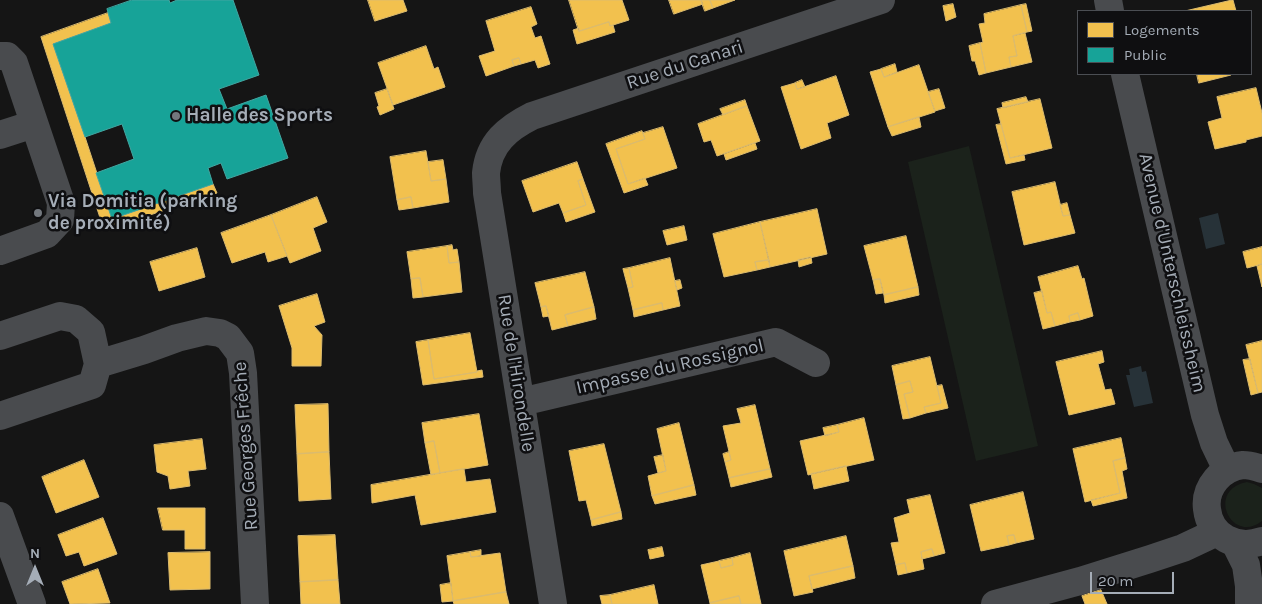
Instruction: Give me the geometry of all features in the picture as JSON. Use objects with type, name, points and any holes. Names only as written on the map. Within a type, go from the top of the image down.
[{"type":"street","name":"Rue du Canari","points":[[496,143],[505,133],[532,116],[880,0]]},
{"type":"street","points":[[0,56],[7,56],[14,64],[61,203],[60,220],[47,234],[0,251]]},
{"type":"street","name":"Avenue d'Unterschleissheim","points":[[1125,75],[1205,415],[1214,443],[1227,470]]},
{"type":"street","points":[[0,135],[34,124]]},
{"type":"street","name":"Rue de l'Hirondelle","points":[[496,143],[486,172],[487,193],[552,604]]},
{"type":"street","points":[[0,336],[60,316],[76,319],[90,332],[98,364],[92,385],[0,416]]},
{"type":"street","name":"Rue Georges Frêche","points":[[98,364],[177,338],[206,331],[220,333],[228,337],[240,353],[243,373],[255,604]]},
{"type":"street","name":"Impasse du Rossignol","points":[[521,402],[776,342],[816,363]]},
{"type":"street","points":[[1250,604],[1246,565],[1226,538],[1210,521],[1206,508],[1208,494],[1218,476],[1227,470],[1243,465],[1262,469]]},
{"type":"street","points":[[0,516],[32,604]]},
{"type":"street","points":[[994,604],[1080,581],[1183,548],[1226,538],[1249,544],[1262,541]]},
{"type":"shaded area","points":[[969,146],[1038,446],[976,461],[908,162]]},
{"type":"shaded area","points":[[1218,213],[1225,244],[1206,249],[1199,218]]},
{"type":"shaded area","points":[[1141,366],[1142,372],[1146,371],[1153,403],[1134,407],[1126,375],[1130,375],[1129,369]]},
{"type":"shaded area","points":[[1247,482],[1262,488],[1262,521],[1251,527],[1241,526],[1233,521],[1228,514],[1225,504],[1227,495],[1234,487]]},
{"type":"building: Logements","points":[[368,0],[403,0],[407,11],[375,21]]},
{"type":"building: Logements","points":[[569,0],[622,0],[629,20],[610,26],[609,22],[579,31]]},
{"type":"building: Logements","points":[[669,0],[701,0],[703,4],[674,14]]},
{"type":"building: Logements","points":[[701,0],[710,0],[713,8],[705,11]]},
{"type":"building: Logements","points":[[710,0],[735,0],[713,8]]},
{"type":"building: Logements","points":[[1232,0],[1236,10],[1189,10]]},
{"type":"building: Logements","points":[[953,4],[956,17],[946,21],[943,6]]},
{"type":"building: Logements","points":[[1026,4],[1032,31],[1027,32],[1021,5]]},
{"type":"building: Logements","points":[[1021,5],[1027,32],[1013,36],[1017,56],[1009,57],[1011,67],[986,73],[980,43],[983,42],[979,24],[985,23],[984,14]]},
{"type":"building: Logements","points":[[531,7],[537,24],[531,27],[535,38],[541,36],[550,64],[538,68],[535,60],[521,64],[519,58],[512,60],[514,66],[486,76],[479,56],[495,51],[486,21]]},
{"type":"building: Logements","points":[[108,13],[111,23],[53,44],[112,219],[213,184],[217,193],[104,230],[41,37]]},
{"type":"building: Logements","points":[[609,22],[610,26],[613,25],[615,32],[577,44],[573,30],[579,28],[579,31]]},
{"type":"building: Logements","points":[[1025,33],[1032,62],[1011,67],[1009,57],[1017,56],[1013,36]]},
{"type":"building: Logements","points":[[980,43],[986,73],[979,75],[975,61],[972,61],[969,46]]},
{"type":"building: Logements","points":[[426,46],[434,69],[438,67],[445,87],[393,105],[378,63]]},
{"type":"building: Logements","points":[[519,58],[521,64],[514,66],[512,60]]},
{"type":"building: Logements","points":[[895,64],[897,72],[884,77],[881,69]]},
{"type":"building: Logements","points":[[919,65],[935,112],[888,127],[870,72],[881,69],[884,77]]},
{"type":"building: Logements","points":[[1197,75],[1231,75],[1199,83]]},
{"type":"building: Logements","points":[[836,76],[849,115],[827,123],[831,138],[801,149],[781,87],[795,83],[797,89]]},
{"type":"building: Logements","points":[[802,80],[805,87],[797,89],[795,83]]},
{"type":"building: Logements","points":[[1256,88],[1262,113],[1262,136],[1246,140],[1246,142],[1215,149],[1208,122],[1222,118],[1217,97]]},
{"type":"building: Logements","points":[[387,89],[394,109],[380,115],[375,93]]},
{"type":"building: Logements","points":[[939,89],[945,108],[935,111],[928,92]]},
{"type":"building: Logements","points":[[1026,97],[1028,102],[1003,108],[1002,103]]},
{"type":"building: Logements","points":[[1040,99],[1052,148],[1010,158],[997,109]]},
{"type":"building: Logements","points":[[745,100],[747,106],[723,115],[720,109]]},
{"type":"building: Logements","points":[[747,106],[760,141],[717,156],[711,140],[704,142],[698,124]]},
{"type":"building: Logements","points":[[919,117],[921,127],[892,136],[888,127]]},
{"type":"building: Logements","points":[[1001,124],[1010,158],[1024,155],[1025,160],[1006,164],[996,125]]},
{"type":"building: Logements","points":[[663,127],[677,168],[628,184],[616,149],[645,139],[643,133]]},
{"type":"building: Logements","points":[[642,131],[645,139],[616,149],[628,184],[645,178],[648,185],[624,193],[606,144]]},
{"type":"building: Logements","points":[[755,143],[757,149],[726,160],[724,154]]},
{"type":"building: Logements","points":[[426,151],[431,181],[446,179],[449,202],[413,208],[411,197],[397,200],[390,157]]},
{"type":"building: Logements","points":[[443,160],[446,179],[431,181],[428,162]]},
{"type":"building: Logements","points":[[577,162],[583,179],[578,181],[586,205],[563,213],[559,203],[533,212],[522,181]]},
{"type":"building: Logements","points":[[583,179],[595,212],[566,222],[563,213],[586,205],[578,181]]},
{"type":"building: Logements","points":[[1055,182],[1063,216],[1070,215],[1075,233],[1024,245],[1012,192]]},
{"type":"building: Logements","points":[[317,197],[327,222],[313,228],[321,251],[290,263],[271,215]]},
{"type":"building: Logements","points":[[411,197],[413,208],[399,210],[397,200]]},
{"type":"building: Logements","points":[[1067,203],[1070,215],[1063,216],[1060,205]]},
{"type":"building: Logements","points":[[817,209],[827,254],[770,267],[760,222]]},
{"type":"building: Logements","points":[[271,215],[287,256],[268,262],[265,252],[232,263],[221,233]]},
{"type":"building: Logements","points":[[760,222],[769,260],[755,262],[757,270],[724,277],[713,234]]},
{"type":"building: Logements","points":[[684,226],[687,240],[667,245],[663,231]]},
{"type":"building: Logements","points":[[906,236],[918,287],[884,295],[880,279],[873,280],[864,246]]},
{"type":"building: Logements","points":[[452,245],[453,250],[457,249],[459,262],[449,263],[447,246]]},
{"type":"building: Logements","points":[[447,246],[449,263],[459,262],[462,292],[423,297],[420,278],[411,279],[407,252]]},
{"type":"building: Logements","points":[[1262,247],[1262,264],[1247,268],[1243,252]]},
{"type":"building: Logements","points":[[197,248],[205,277],[159,291],[150,262]]},
{"type":"building: Logements","points":[[811,257],[812,263],[799,267],[798,260]]},
{"type":"building: Logements","points":[[670,258],[680,306],[663,310],[662,303],[633,310],[628,288],[633,287],[629,268]]},
{"type":"building: Logements","points":[[769,260],[770,267],[757,270],[755,262]]},
{"type":"building: Logements","points":[[1262,264],[1262,287],[1257,266]]},
{"type":"building: Logements","points":[[1078,266],[1082,279],[1084,278],[1093,316],[1080,320],[1078,313],[1069,316],[1070,322],[1055,326],[1051,312],[1047,313],[1038,277]]},
{"type":"building: Logements","points":[[629,268],[633,287],[628,288],[623,269]]},
{"type":"building: Logements","points":[[585,272],[594,307],[565,315],[568,326],[552,330],[546,306],[541,307],[535,283]]},
{"type":"building: Logements","points":[[420,278],[423,297],[413,298],[411,279]]},
{"type":"building: Logements","points":[[880,279],[883,293],[876,294],[873,280]]},
{"type":"building: Logements","points":[[680,280],[682,288],[677,290],[675,281]]},
{"type":"building: Logements","points":[[918,287],[919,295],[885,303],[884,295]]},
{"type":"building: Logements","points":[[1042,291],[1047,313],[1051,312],[1055,326],[1043,329],[1034,293]]},
{"type":"building: Logements","points":[[317,294],[325,322],[314,326],[322,335],[321,366],[292,366],[292,348],[279,306]]},
{"type":"building: Logements","points":[[662,303],[663,310],[634,317],[633,310]]},
{"type":"building: Logements","points":[[546,306],[549,316],[543,317],[541,307]]},
{"type":"building: Logements","points":[[594,307],[596,319],[568,326],[565,315]]},
{"type":"building: Logements","points":[[1078,313],[1080,320],[1070,322],[1069,316]]},
{"type":"building: Logements","points":[[470,333],[477,372],[434,379],[428,340]]},
{"type":"building: Logements","points":[[428,340],[434,379],[482,370],[483,377],[423,385],[416,342]]},
{"type":"building: Logements","points":[[1262,341],[1262,392],[1258,393],[1246,345]]},
{"type":"building: Logements","points":[[1102,351],[1104,362],[1098,364],[1105,390],[1111,389],[1115,404],[1069,415],[1056,362]]},
{"type":"building: Logements","points":[[930,357],[941,403],[924,407],[926,413],[910,418],[904,394],[913,392],[910,381],[896,385],[892,366]]},
{"type":"building: Logements","points":[[1250,359],[1258,393],[1251,395],[1243,360]]},
{"type":"building: Logements","points":[[910,381],[913,392],[904,394],[910,418],[903,419],[896,385]]},
{"type":"building: Logements","points":[[942,385],[948,408],[926,413],[924,407],[941,403],[937,386]]},
{"type":"building: Logements","points":[[328,404],[329,452],[297,454],[295,405]]},
{"type":"building: Logements","points":[[755,405],[770,469],[729,478],[725,462],[731,460],[723,426],[741,423],[737,409]]},
{"type":"building: Logements","points":[[479,414],[488,465],[440,473],[434,441],[425,443],[422,423]]},
{"type":"building: Logements","points":[[864,418],[874,460],[808,475],[800,441],[839,432],[837,425]]},
{"type":"building: Logements","points":[[679,423],[694,485],[652,496],[648,476],[666,471],[657,429]]},
{"type":"building: Logements","points":[[837,425],[839,432],[825,436],[823,428]]},
{"type":"building: Logements","points":[[1121,438],[1125,458],[1113,461],[1120,493],[1085,502],[1073,449]]},
{"type":"building: Logements","points":[[202,439],[206,469],[188,471],[190,486],[170,489],[168,476],[157,472],[154,445]]},
{"type":"building: Logements","points":[[434,441],[440,473],[431,475],[425,443]]},
{"type":"building: Logements","points":[[604,444],[621,512],[591,520],[586,500],[579,501],[569,451]]},
{"type":"building: Logements","points":[[329,452],[331,499],[299,501],[297,454]]},
{"type":"building: Logements","points":[[729,452],[731,460],[725,462],[723,454]]},
{"type":"building: Logements","points":[[663,455],[666,471],[658,473],[654,457]]},
{"type":"building: Logements","points":[[1125,458],[1127,469],[1122,471],[1127,498],[1093,506],[1091,500],[1120,493],[1113,461]]},
{"type":"building: Logements","points":[[84,460],[99,497],[56,513],[42,477]]},
{"type":"building: Logements","points":[[846,466],[849,481],[814,489],[811,474]]},
{"type":"building: Logements","points":[[464,469],[466,482],[490,479],[496,512],[421,525],[415,495],[372,503],[371,485]]},
{"type":"building: Logements","points":[[770,469],[772,477],[731,487],[729,478]]},
{"type":"building: Logements","points":[[694,485],[696,495],[655,504],[652,496]]},
{"type":"building: Logements","points":[[1023,492],[1034,539],[1016,543],[1014,535],[1007,536],[1009,545],[981,551],[970,505]]},
{"type":"building: Logements","points":[[930,495],[945,553],[934,556],[932,549],[921,552],[924,569],[907,573],[905,563],[896,565],[891,543],[899,542],[894,518],[910,513],[907,500]]},
{"type":"building: Logements","points":[[158,508],[205,508],[205,549],[185,549],[185,530],[163,530]]},
{"type":"building: Logements","points":[[621,512],[622,519],[592,526],[591,520]]},
{"type":"building: Logements","points":[[103,518],[117,554],[84,566],[79,552],[66,556],[58,535]]},
{"type":"building: Logements","points":[[335,535],[338,580],[300,582],[298,536]]},
{"type":"building: Logements","points":[[1014,535],[1016,543],[1009,545],[1007,536]]},
{"type":"building: Logements","points":[[846,536],[853,566],[809,576],[813,592],[794,596],[784,551]]},
{"type":"building: Logements","points":[[662,547],[664,556],[650,559],[648,550]]},
{"type":"building: Logements","points":[[932,549],[934,556],[922,559],[921,552]]},
{"type":"building: Logements","points":[[481,550],[481,556],[471,557],[470,552]]},
{"type":"building: Logements","points":[[210,552],[210,589],[170,590],[168,553]]},
{"type":"building: Logements","points":[[470,552],[471,557],[500,553],[506,592],[453,601],[447,556]]},
{"type":"building: Logements","points":[[750,553],[761,604],[741,604],[739,596],[710,603],[701,565],[719,561],[721,568],[733,565],[732,558]]},
{"type":"building: Logements","points":[[732,558],[733,565],[721,568],[719,561]]},
{"type":"building: Logements","points":[[905,563],[907,573],[898,575],[896,565]]},
{"type":"building: Logements","points":[[853,566],[855,578],[812,589],[809,576]]},
{"type":"building: Logements","points":[[98,569],[110,603],[70,604],[62,582]]},
{"type":"building: Logements","points":[[338,580],[340,604],[301,604],[300,582]]},
{"type":"building: Logements","points":[[451,583],[453,601],[442,602],[440,585]]},
{"type":"building: Logements","points":[[654,585],[658,604],[612,604],[610,595]]},
{"type":"building: Logements","points":[[1101,590],[1107,604],[1085,604],[1082,596]]},
{"type":"building: Logements","points":[[506,592],[509,604],[454,604],[453,601]]},
{"type":"building: Logements","points":[[610,595],[612,604],[602,604],[600,596]]},
{"type":"building: Logements","points":[[739,596],[741,604],[710,604],[710,603]]},
{"type":"building: Public","name":"Halle des Sports","points":[[132,0],[169,0],[170,3],[177,0],[233,0],[259,75],[219,89],[227,109],[266,95],[288,158],[227,179],[221,163],[208,168],[213,184],[112,219],[96,173],[134,159],[122,124],[85,137],[53,44],[111,23],[107,9]]},
{"type":"place","name":"Halle des Sports","points":[[176,116]]},
{"type":"place","name":"Via Domitia (parking de proximité)","points":[[38,213]]}]
